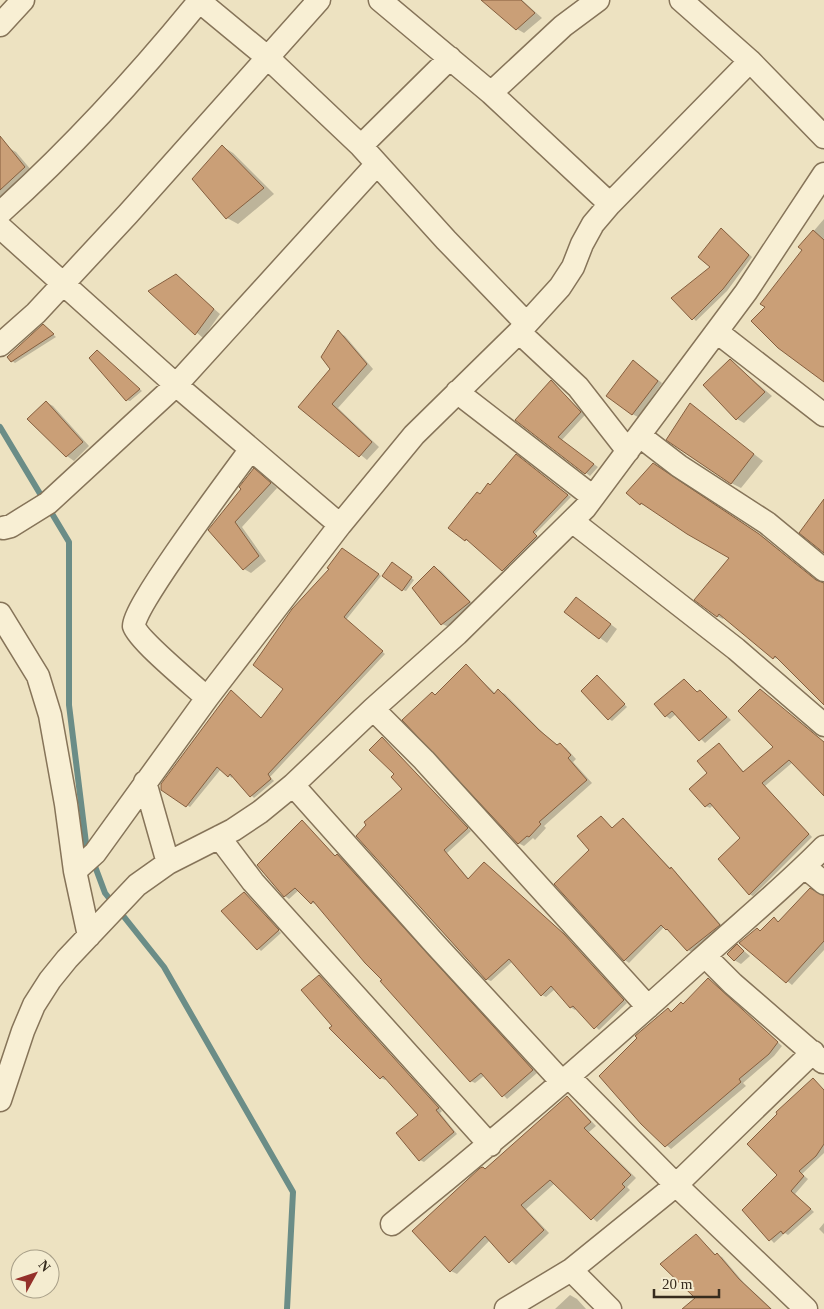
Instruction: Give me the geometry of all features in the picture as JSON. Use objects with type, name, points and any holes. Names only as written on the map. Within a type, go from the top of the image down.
[{"type":"street","points":[[0,25],[23,0]]},
{"type":"street","points":[[0,213],[48,170],[131,81],[199,0],[267,57],[361,146],[522,327],[634,444],[679,466],[767,523],[824,570]]},
{"type":"street","points":[[0,345],[36,313],[128,214],[319,0]]},
{"type":"street","points":[[380,0],[491,93],[610,204]]},
{"type":"street","points":[[491,93],[562,26],[598,0]]},
{"type":"street","points":[[681,0],[750,61],[824,137]]},
{"type":"street","points":[[361,146],[450,58]]},
{"type":"street","points":[[85,862],[207,698],[340,525],[414,435],[560,287],[573,267],[582,244],[593,224],[610,204],[750,61]]},
{"type":"street","points":[[1,528],[11,526],[42,506],[176,385],[377,164]]},
{"type":"street","points":[[0,1100],[22,1031],[34,1004],[50,980],[127,895],[168,863],[219,838],[260,812],[293,785],[373,709],[463,629],[594,497],[717,332],[817,205],[824,174]]},
{"type":"street","points":[[0,227],[61,284],[176,385],[340,525]]},
{"type":"street","points":[[717,332],[824,415]]},
{"type":"street","points":[[457,392],[594,497]]},
{"type":"street","points":[[207,698],[147,643],[136,630],[134,618],[166,568],[251,449]]},
{"type":"street","points":[[572,521],[736,649],[824,726]]},
{"type":"street","points":[[0,614],[38,676],[50,715],[66,804],[85,862],[89,936]]},
{"type":"street","points":[[373,709],[424,760],[648,1007]]},
{"type":"street","points":[[145,782],[168,863]]},
{"type":"street","points":[[293,785],[434,943],[566,1080],[806,1309]]},
{"type":"street","points":[[219,838],[253,882],[490,1144]]},
{"type":"street","points":[[392,1224],[566,1080],[805,867],[824,847]]},
{"type":"street","points":[[805,867],[824,883]]},
{"type":"street","points":[[506,1309],[571,1270],[676,1185],[818,1058],[733,984],[705,956]]},
{"type":"street","points":[[571,1270],[610,1309]]},
{"type":"building","points":[[481,0],[521,0],[535,13],[516,30]]},
{"type":"building","points":[[0,136],[25,167],[0,190]]},
{"type":"building","points":[[222,145],[264,188],[226,219],[192,179]]},
{"type":"building","points":[[721,228],[749,255],[723,289],[692,320],[671,298],[710,267],[698,257]]},
{"type":"building","points":[[813,230],[824,240],[824,382],[778,348],[751,321],[765,307],[760,304],[802,250],[798,247]]},
{"type":"building","points":[[176,274],[214,309],[195,335],[148,291]]},
{"type":"building","points":[[43,324],[54,334],[11,362],[7,357]]},
{"type":"building","points":[[338,330],[367,364],[332,404],[372,442],[359,457],[298,407],[330,369],[321,357]]},
{"type":"building","points":[[97,350],[140,389],[126,401],[89,358]]},
{"type":"building","points":[[730,359],[765,392],[736,420],[703,385]]},
{"type":"building","points":[[633,360],[658,381],[632,415],[606,396]]},
{"type":"building","points":[[551,380],[581,412],[558,437],[594,464],[585,474],[515,420]]},
{"type":"building","points":[[46,401],[83,442],[66,457],[27,419]]},
{"type":"building","points":[[690,403],[754,454],[731,484],[666,440]]},
{"type":"building","points":[[516,454],[568,495],[533,532],[537,536],[502,571],[466,539],[465,541],[448,528],[477,492],[480,494],[488,483],[490,485]]},
{"type":"building","points":[[653,463],[759,534],[816,580],[824,583],[824,705],[775,656],[773,659],[719,614],[717,617],[694,600],[729,558],[687,534],[641,503],[640,505],[626,493]]},
{"type":"building","points":[[254,468],[271,483],[235,522],[259,556],[243,570],[208,530],[241,489],[239,487]]},
{"type":"building","points":[[824,499],[824,553],[799,533]]},
{"type":"building","points":[[342,548],[379,574],[344,617],[383,651],[268,774],[271,779],[250,797],[230,774],[228,777],[217,767],[186,807],[161,790],[161,784],[231,690],[261,718],[283,689],[253,665],[292,609],[329,569],[327,568]]},
{"type":"building","points":[[392,562],[412,577],[402,591],[382,576]]},
{"type":"building","points":[[434,566],[470,602],[441,625],[412,588]]},
{"type":"building","points":[[576,597],[611,624],[599,639],[564,612]]},
{"type":"building","points":[[466,664],[494,694],[498,689],[539,730],[557,745],[560,743],[571,755],[568,758],[587,780],[539,822],[541,824],[529,837],[527,836],[518,844],[402,720],[432,692],[435,695]]},
{"type":"building","points":[[597,675],[625,704],[608,720],[581,691]]},
{"type":"building","points":[[684,679],[697,692],[700,690],[727,717],[699,741],[672,711],[665,717],[654,704]]},
{"type":"building","points":[[760,689],[824,742],[824,796],[789,760],[762,783],[809,834],[749,895],[718,859],[740,838],[710,803],[705,807],[689,789],[707,773],[697,761],[719,743],[743,772],[773,747],[738,711]]},
{"type":"building","points":[[382,737],[468,828],[444,850],[468,879],[484,862],[564,934],[624,1000],[594,1029],[573,1006],[570,1008],[551,986],[541,996],[509,959],[486,980],[356,836],[366,825],[364,822],[402,789],[391,777],[394,774],[369,750]]},
{"type":"building","points":[[601,816],[612,828],[623,818],[670,869],[671,867],[720,925],[687,951],[661,925],[624,961],[554,884],[589,850],[577,836]]},
{"type":"building","points":[[302,820],[335,856],[337,854],[533,1070],[502,1097],[481,1073],[470,1082],[380,981],[382,980],[365,963],[313,901],[311,904],[295,888],[284,897],[257,865]]},
{"type":"building","points":[[810,888],[824,896],[824,941],[786,983],[739,943],[757,928],[760,931],[774,917],[778,922]]},
{"type":"building","points":[[244,892],[279,930],[257,950],[221,911]]},
{"type":"building","points":[[737,944],[744,951],[734,961],[727,954]]},
{"type":"building","points":[[319,975],[439,1108],[436,1110],[454,1132],[419,1161],[396,1133],[418,1115],[383,1076],[380,1079],[329,1028],[332,1026],[301,990]]},
{"type":"building","points":[[708,978],[778,1042],[769,1054],[739,1079],[741,1082],[665,1147],[641,1124],[599,1076],[637,1038],[635,1036],[668,1008],[671,1012],[681,1002],[683,1004]]},
{"type":"building","points":[[813,1078],[824,1090],[824,1144],[816,1156],[799,1171],[804,1176],[791,1191],[811,1209],[783,1234],[781,1231],[769,1241],[742,1210],[777,1175],[747,1144],[777,1114],[776,1112]]},
{"type":"building","points":[[567,1096],[591,1122],[584,1128],[631,1175],[622,1184],[625,1187],[591,1220],[550,1180],[521,1205],[544,1230],[509,1263],[485,1236],[450,1272],[412,1231],[480,1168],[483,1167],[485,1169]]},
{"type":"building","points":[[696,1234],[771,1309],[682,1309],[695,1298],[660,1264]]},
{"type":"waterway","points":[[0,427],[69,542],[69,705],[86,843],[90,852]]},
{"type":"waterway","points":[[93,861],[105,893],[164,967],[293,1192],[287,1309]]}]
